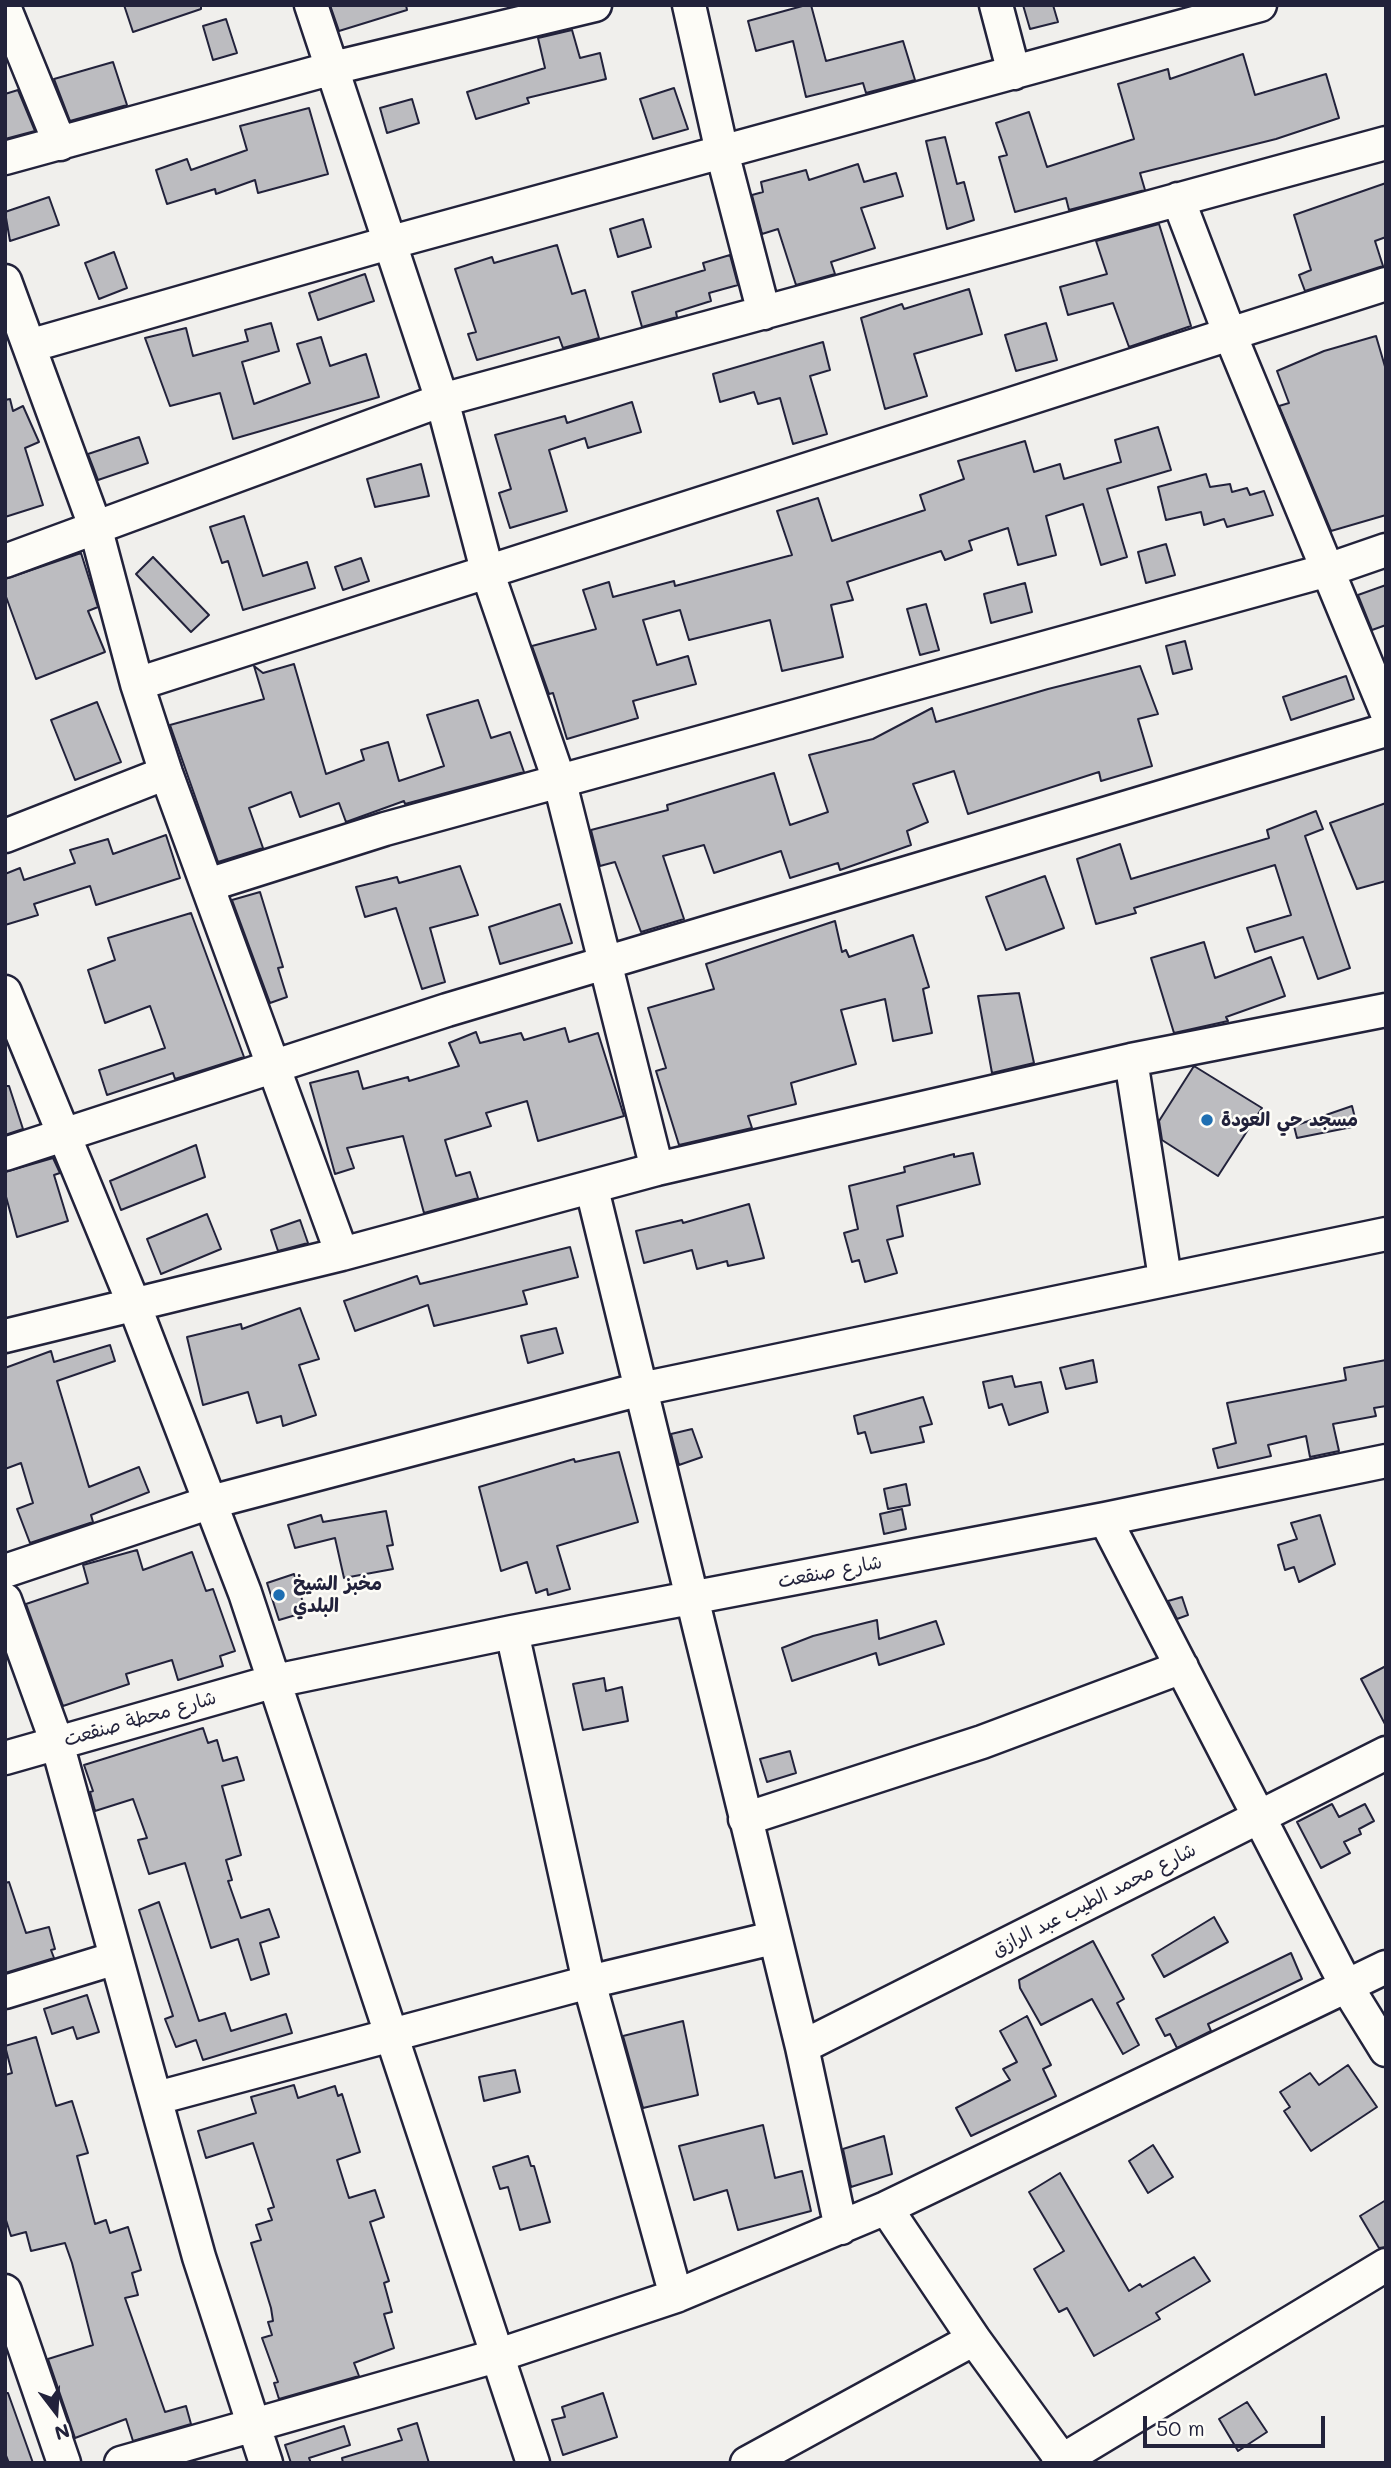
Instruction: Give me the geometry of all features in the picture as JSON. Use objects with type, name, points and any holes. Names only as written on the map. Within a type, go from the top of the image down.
[{"type":"street","points":[[311,5],[442,400],[488,574],[560,783],[657,1169]]},
{"type":"street","points":[[5,158],[333,68],[595,5]]},
{"type":"street","points":[[689,5],[722,152],[764,313]]},
{"type":"street","points":[[996,5],[1014,73]]},
{"type":"street","points":[[29,346],[391,242],[1260,5]]},
{"type":"street","points":[[5,9],[60,144]]},
{"type":"street","points":[[5,560],[442,400],[1386,143]]},
{"type":"street","points":[[1178,199],[1229,332],[1386,711]]},
{"type":"street","points":[[5,282],[94,526],[137,684],[166,773],[342,1254]]},
{"type":"street","points":[[137,684],[488,574],[1229,332],[1385,287]]},
{"type":"street","points":[[208,886],[385,829],[1328,570],[1386,550]]},
{"type":"street","points":[[5,1154],[447,1010],[1386,730]]},
{"type":"street","points":[[5,836],[166,773]]},
{"type":"street","points":[[5,992],[135,1307],[211,1502],[275,1681],[533,2463]]},
{"type":"street","points":[[5,1336],[135,1307],[342,1254],[592,1189],[657,1169],[1131,1060],[1386,1010]]},
{"type":"street","points":[[1131,1060],[1165,1278]]},
{"type":"street","points":[[592,1189],[773,1938],[802,2047],[841,2228]]},
{"type":"street","points":[[5,1571],[211,1502],[641,1389],[1386,1234]]},
{"type":"street","name":"شارع صنقعت","points":[[275,1681],[512,1632],[1105,1519],[1386,1461]]},
{"type":"street","points":[[1105,1519],[1347,1987],[1386,2050]]},
{"type":"street","points":[[5,1600],[57,1742],[199,2257],[266,2463]]},
{"type":"street","points":[[512,1632],[589,1982],[676,2296]]},
{"type":"street","points":[[745,1819],[982,1742],[1182,1667]]},
{"type":"street","name":"شارع محطة صنقعت","points":[[5,1758],[275,1681]]},
{"type":"street","name":"شارع محمد الطيب عبد الرازق","points":[[802,2047],[1386,1753]]},
{"type":"street","points":[[157,2098],[589,1982],[773,1938]]},
{"type":"street","points":[[5,1992],[116,1958]]},
{"type":"street","points":[[121,2463],[496,2356],[676,2296],[886,2208],[1386,1967]]},
{"type":"street","points":[[886,2208],[974,2339],[1062,2462],[1386,2265]]},
{"type":"street","points":[[5,2291],[64,2463]]},
{"type":"street","points":[[747,2463],[974,2339]]},
{"type":"building","points":[[124,5],[201,5],[201,9],[133,32]]},
{"type":"building","points":[[330,5],[406,5],[407,10],[339,31]]},
{"type":"building","points":[[811,5],[826,61],[903,41],[915,80],[866,93],[863,83],[806,97],[793,41],[756,51],[748,21]]},
{"type":"building","points":[[1023,5],[1053,5],[1058,22],[1030,29]]},
{"type":"building","points":[[226,19],[237,53],[213,60],[203,26]]},
{"type":"building","points":[[572,30],[580,58],[600,53],[606,79],[527,98],[529,103],[476,119],[467,92],[545,68],[538,38]]},
{"type":"building","points":[[1243,54],[1255,95],[1326,74],[1339,118],[1276,139],[1140,173],[1145,190],[1069,210],[1066,198],[1015,212],[999,157],[1007,155],[996,123],[1029,112],[1047,167],[1134,139],[1118,84],[1168,69],[1170,79]]},
{"type":"building","points":[[113,62],[127,105],[70,121],[54,79]]},
{"type":"building","points":[[674,88],[688,129],[653,139],[640,99]]},
{"type":"building","points":[[18,90],[35,131],[5,139],[5,94]]},
{"type":"building","points":[[412,99],[419,123],[387,133],[380,108]]},
{"type":"building","points":[[309,108],[328,174],[258,193],[255,180],[216,194],[215,189],[167,204],[156,170],[187,159],[191,170],[247,150],[240,126]]},
{"type":"building","points":[[945,137],[957,184],[964,182],[974,220],[947,229],[926,141]]},
{"type":"building","points":[[858,164],[864,182],[896,173],[903,196],[861,208],[875,248],[831,262],[835,274],[796,285],[778,229],[762,234],[752,195],[763,192],[761,182],[806,170],[809,180]]},
{"type":"building","points":[[1386,183],[1386,237],[1375,241],[1383,266],[1305,291],[1299,275],[1311,270],[1294,215]]},
{"type":"building","points":[[49,197],[59,225],[10,241],[5,212]]},
{"type":"building","points":[[643,219],[651,247],[618,257],[610,229]]},
{"type":"building","points":[[1159,224],[1191,326],[1129,347],[1113,303],[1068,315],[1060,287],[1107,274],[1096,241]]},
{"type":"building","points":[[557,245],[572,294],[585,290],[599,338],[563,348],[559,337],[477,360],[468,334],[476,332],[455,269],[492,257],[494,263]]},
{"type":"building","points":[[114,252],[127,288],[99,299],[85,263]]},
{"type":"building","points":[[730,255],[738,285],[709,293],[711,301],[676,312],[677,317],[642,327],[632,292],[705,270],[703,263]]},
{"type":"building","points":[[365,274],[374,301],[318,320],[309,293]]},
{"type":"building","points":[[969,289],[982,334],[914,354],[927,396],[885,409],[861,318],[902,304],[904,309]]},
{"type":"building","points":[[271,323],[279,351],[242,362],[254,404],[310,383],[297,344],[321,337],[330,366],[366,354],[379,397],[233,439],[220,393],[170,406],[145,338],[186,328],[193,356],[248,341],[245,330]]},
{"type":"building","points":[[1046,323],[1057,360],[1016,371],[1005,335]]},
{"type":"building","points":[[1376,336],[1386,370],[1386,515],[1331,531],[1279,406],[1289,403],[1277,371],[1324,351]]},
{"type":"building","points":[[823,342],[830,370],[810,376],[827,434],[793,444],[780,398],[758,404],[754,392],[720,402],[713,374]]},
{"type":"building","points":[[10,399],[13,411],[23,406],[39,442],[25,448],[43,505],[5,517],[5,400]]},
{"type":"building","points":[[632,402],[641,432],[588,448],[585,438],[549,450],[567,511],[510,528],[499,493],[511,489],[495,435],[565,416],[567,423]]},
{"type":"building","points":[[1158,427],[1171,470],[1107,489],[1127,557],[1101,565],[1083,504],[1046,516],[1056,555],[1018,565],[1008,528],[969,541],[972,550],[945,560],[941,551],[847,582],[853,600],[831,605],[843,657],[782,671],[770,620],[689,640],[680,610],[643,620],[657,665],[688,656],[696,684],[633,701],[638,718],[567,739],[553,693],[549,694],[532,646],[596,629],[583,590],[609,582],[613,597],[674,581],[675,586],[792,555],[777,511],[818,498],[832,541],[925,510],[920,495],[964,479],[958,461],[1025,441],[1034,472],[1060,464],[1064,479],[1121,462],[1115,440]]},
{"type":"building","points":[[139,437],[148,463],[98,480],[88,454]]},
{"type":"building","points":[[421,464],[429,496],[375,507],[367,479]]},
{"type":"building","points":[[1206,474],[1210,487],[1230,484],[1232,492],[1247,488],[1250,495],[1264,491],[1273,515],[1227,527],[1224,519],[1204,525],[1201,512],[1166,520],[1158,487]]},
{"type":"building","points":[[244,516],[263,576],[307,562],[315,588],[243,610],[228,561],[222,563],[210,527]]},
{"type":"building","points":[[1166,544],[1175,575],[1146,583],[1138,552]]},
{"type":"building","points":[[81,553],[98,607],[88,611],[105,652],[36,679],[5,594],[5,579]]},
{"type":"building","points":[[153,557],[209,615],[191,632],[136,574]]},
{"type":"building","points":[[361,558],[369,581],[343,590],[335,567]]},
{"type":"building","points":[[1025,583],[1032,612],[991,623],[984,594]]},
{"type":"building","points":[[1386,585],[1386,625],[1372,630],[1358,595]]},
{"type":"building","points":[[926,604],[939,650],[920,655],[907,609]]},
{"type":"building","points":[[1185,641],[1192,669],[1173,674],[1166,646]]},
{"type":"building","points":[[294,664],[326,774],[364,760],[361,750],[388,742],[399,781],[444,766],[427,715],[478,700],[491,738],[510,732],[524,772],[405,804],[404,801],[346,822],[339,803],[300,817],[291,792],[249,808],[263,848],[218,862],[170,725],[264,699],[254,666],[263,673]]},
{"type":"building","points":[[1140,666],[1158,714],[1138,719],[1152,766],[1101,781],[1099,772],[968,814],[954,771],[913,784],[928,822],[907,831],[911,845],[840,870],[838,863],[790,878],[781,851],[714,873],[704,845],[663,856],[684,919],[641,932],[615,862],[600,866],[591,830],[668,810],[667,805],[774,773],[790,825],[828,812],[809,755],[873,739],[932,708],[936,722],[1048,689]]},
{"type":"building","points":[[1346,676],[1354,699],[1291,720],[1283,697]]},
{"type":"building","points":[[97,702],[121,762],[75,780],[51,720]]},
{"type":"building","points":[[1386,803],[1386,881],[1357,889],[1330,823]]},
{"type":"building","points":[[1316,811],[1323,829],[1305,836],[1350,968],[1318,979],[1303,937],[1255,952],[1247,928],[1291,915],[1275,865],[1134,908],[1136,913],[1096,924],[1077,859],[1120,844],[1131,879],[1269,838],[1267,830]]},
{"type":"building","points":[[166,835],[180,878],[96,905],[90,886],[34,904],[38,915],[5,925],[5,874],[20,868],[24,880],[75,863],[70,850],[108,839],[113,854]]},
{"type":"building","points":[[460,866],[478,915],[430,928],[445,982],[422,989],[396,908],[365,917],[356,887],[397,877],[399,883]]},
{"type":"building","points":[[1045,876],[1064,928],[1006,950],[986,897]]},
{"type":"building","points":[[260,892],[283,967],[278,968],[287,997],[270,1003],[232,900]]},
{"type":"building","points":[[560,904],[572,943],[500,964],[489,927]]},
{"type":"building","points":[[191,913],[244,1057],[175,1079],[173,1073],[107,1095],[99,1070],[165,1048],[150,1006],[105,1023],[88,970],[115,960],[108,938]]},
{"type":"building","points":[[835,921],[842,952],[846,950],[849,957],[913,935],[929,987],[923,989],[932,1033],[893,1041],[885,999],[841,1010],[856,1064],[791,1083],[796,1104],[748,1116],[752,1128],[679,1145],[656,1071],[666,1068],[648,1008],[714,989],[706,964]]},
{"type":"building","points":[[1204,942],[1215,978],[1271,957],[1285,996],[1226,1017],[1228,1021],[1174,1033],[1151,958]]},
{"type":"building","points":[[1019,993],[1034,1063],[992,1073],[978,996]]},
{"type":"building","points":[[565,1028],[569,1042],[598,1033],[624,1116],[538,1141],[527,1101],[486,1113],[491,1126],[445,1140],[456,1176],[470,1172],[478,1198],[424,1213],[403,1136],[347,1148],[354,1168],[335,1174],[310,1083],[358,1071],[363,1089],[408,1077],[409,1081],[459,1066],[449,1043],[476,1032],[480,1043],[521,1033],[524,1040]]},
{"type":"building","name":"مسجد حي العودة","points":[[1194,1066],[1262,1108],[1218,1176],[1162,1140],[1159,1121]]},
{"type":"building","points":[[5,1086],[9,1086],[23,1129],[5,1135]]},
{"type":"building","points":[[1352,1106],[1357,1126],[1297,1138],[1294,1126]]},
{"type":"building","points":[[196,1145],[205,1177],[121,1210],[110,1181]]},
{"type":"building","points":[[973,1153],[980,1184],[897,1206],[903,1236],[887,1240],[897,1273],[865,1282],[859,1260],[852,1262],[844,1233],[858,1229],[849,1186],[905,1172],[904,1167],[954,1154],[954,1157]]},
{"type":"building","points":[[53,1158],[60,1173],[54,1175],[68,1221],[17,1237],[5,1193],[5,1172]]},
{"type":"building","points":[[749,1204],[764,1258],[728,1266],[727,1261],[697,1269],[692,1250],[644,1263],[636,1231],[682,1220],[683,1223]]},
{"type":"building","points":[[207,1214],[221,1249],[161,1274],[147,1239]]},
{"type":"building","points":[[300,1220],[308,1243],[278,1251],[271,1230]]},
{"type":"building","points":[[570,1247],[578,1277],[523,1291],[527,1304],[434,1326],[428,1305],[355,1331],[344,1301],[417,1276],[420,1284]]},
{"type":"building","points":[[300,1308],[319,1359],[299,1365],[316,1415],[283,1426],[281,1416],[257,1423],[248,1392],[203,1405],[187,1337],[241,1324],[242,1329]]},
{"type":"building","points":[[556,1328],[563,1353],[528,1363],[521,1336]]},
{"type":"building","points":[[110,1345],[115,1361],[57,1381],[89,1487],[139,1467],[149,1492],[91,1515],[93,1522],[30,1543],[17,1509],[33,1503],[21,1463],[5,1469],[5,1368],[51,1351],[54,1362]]},
{"type":"building","points":[[1093,1360],[1097,1382],[1066,1389],[1060,1368]]},
{"type":"building","points":[[1386,1360],[1386,1406],[1374,1408],[1376,1416],[1333,1424],[1339,1451],[1310,1457],[1306,1436],[1268,1445],[1271,1456],[1218,1468],[1213,1449],[1236,1443],[1227,1403],[1346,1380],[1344,1368]]},
{"type":"building","points":[[1012,1376],[1015,1387],[1041,1382],[1048,1412],[1009,1425],[1002,1404],[989,1408],[983,1382]]},
{"type":"building","points":[[923,1397],[932,1424],[920,1427],[924,1442],[871,1453],[865,1432],[858,1434],[854,1416]]},
{"type":"building","points":[[692,1429],[702,1457],[679,1465],[671,1434]]},
{"type":"building","points":[[619,1452],[638,1522],[557,1546],[570,1589],[548,1595],[547,1589],[536,1593],[527,1562],[501,1571],[479,1487],[574,1459],[575,1462]]},
{"type":"building","points":[[906,1484],[910,1505],[888,1509],[884,1489]]},
{"type":"building","points":[[902,1509],[906,1529],[884,1534],[880,1514]]},
{"type":"building","points":[[386,1511],[393,1545],[387,1546],[393,1569],[344,1578],[335,1538],[295,1548],[288,1525],[321,1515],[323,1522]]},
{"type":"building","points":[[1320,1515],[1335,1564],[1299,1582],[1294,1567],[1285,1570],[1278,1545],[1297,1539],[1291,1523]]},
{"type":"building","points":[[137,1550],[143,1570],[192,1552],[206,1591],[213,1589],[235,1651],[220,1656],[223,1666],[178,1680],[172,1660],[126,1674],[129,1684],[63,1706],[26,1604],[88,1583],[83,1565]]},
{"type":"building","points":[[294,1574],[306,1612],[279,1620],[267,1583]]},
{"type":"building","points":[[1182,1597],[1188,1615],[1177,1619],[1168,1601]]},
{"type":"building","points":[[877,1620],[879,1639],[936,1621],[944,1644],[879,1665],[876,1653],[792,1681],[782,1648],[813,1636]]},
{"type":"building","points":[[1386,1666],[1386,1726],[1361,1679]]},
{"type":"building","points":[[604,1678],[606,1691],[622,1687],[628,1721],[583,1730],[573,1684]]},
{"type":"building","points":[[203,1728],[208,1743],[217,1740],[223,1761],[237,1757],[244,1780],[222,1786],[241,1855],[226,1860],[232,1880],[228,1881],[241,1918],[269,1909],[279,1937],[260,1943],[269,1974],[251,1980],[238,1939],[211,1948],[185,1863],[149,1874],[138,1840],[147,1838],[133,1799],[95,1811],[90,1792],[93,1791],[84,1765]]},
{"type":"building","points":[[790,1751],[796,1773],[767,1782],[760,1759]]},
{"type":"building","points":[[1332,1804],[1339,1817],[1365,1804],[1374,1821],[1359,1829],[1361,1834],[1344,1842],[1350,1853],[1321,1868],[1297,1822]]},
{"type":"building","points":[[9,1882],[26,1933],[49,1927],[55,1949],[51,1950],[54,1958],[5,1973],[5,1883]]},
{"type":"building","points":[[159,1902],[199,2021],[225,2013],[231,2031],[286,2014],[292,2033],[203,2060],[196,2040],[176,2047],[165,2019],[173,2016],[139,1910]]},
{"type":"building","points":[[1214,1917],[1228,1942],[1164,1977],[1152,1955]]},
{"type":"building","points":[[1093,1941],[1124,1999],[1117,2003],[1139,2045],[1123,2054],[1092,1999],[1041,2025],[1020,1988],[1019,1980]]},
{"type":"building","points":[[1291,1953],[1302,1979],[1208,2024],[1211,2031],[1177,2048],[1170,2034],[1165,2036],[1156,2019]]},
{"type":"building","points":[[87,1995],[99,2032],[77,2039],[73,2027],[52,2034],[44,2009]]},
{"type":"building","points":[[1027,2016],[1051,2065],[1043,2069],[1056,2096],[971,2136],[956,2108],[1010,2080],[1003,2069],[1017,2062],[1000,2031]]},
{"type":"building","points":[[683,2021],[698,2095],[643,2108],[623,2036]]},
{"type":"building","points":[[36,2037],[56,2106],[72,2101],[88,2153],[77,2156],[95,2224],[106,2220],[110,2233],[128,2227],[141,2270],[132,2273],[138,2295],[125,2298],[165,2412],[186,2406],[191,2424],[133,2441],[126,2419],[75,2438],[48,2359],[93,2345],[72,2263],[65,2243],[31,2251],[26,2232],[11,2236],[5,2217],[5,2075],[12,2073],[5,2046]]},
{"type":"building","points":[[1348,2065],[1377,2107],[1311,2151],[1284,2111],[1290,2107],[1280,2092],[1310,2073],[1319,2085]]},
{"type":"building","points":[[515,2070],[520,2092],[484,2101],[479,2077]]},
{"type":"building","points":[[294,2085],[298,2098],[335,2086],[338,2096],[342,2094],[360,2152],[337,2160],[349,2198],[375,2190],[384,2217],[370,2222],[389,2281],[384,2283],[392,2312],[384,2314],[394,2348],[354,2363],[359,2376],[279,2399],[274,2383],[278,2382],[262,2338],[272,2335],[268,2322],[273,2321],[271,2308],[251,2243],[261,2240],[256,2225],[272,2220],[268,2209],[274,2207],[253,2143],[206,2158],[198,2131],[256,2113],[251,2097]]},
{"type":"building","points":[[763,2125],[775,2178],[802,2171],[811,2211],[738,2230],[727,2190],[694,2200],[679,2146]]},
{"type":"building","points":[[884,2136],[892,2174],[851,2187],[843,2149]]},
{"type":"building","points":[[1153,2145],[1173,2177],[1148,2193],[1129,2161]]},
{"type":"building","points":[[528,2156],[531,2166],[534,2166],[550,2222],[520,2230],[508,2187],[500,2189],[493,2167]]},
{"type":"building","points":[[1060,2173],[1129,2291],[1140,2284],[1142,2287],[1194,2257],[1210,2281],[1156,2313],[1160,2319],[1094,2356],[1067,2308],[1059,2312],[1034,2269],[1064,2251],[1029,2192]]},
{"type":"building","points":[[1386,2200],[1386,2247],[1379,2248],[1360,2216]]},
{"type":"building","points":[[5,2393],[8,2393],[33,2463],[9,2463],[5,2453]]},
{"type":"building","points":[[603,2393],[617,2437],[563,2455],[552,2420],[565,2417],[562,2407]]},
{"type":"building","points":[[1247,2402],[1267,2432],[1238,2451],[1219,2419]]},
{"type":"building","points":[[417,2423],[429,2463],[343,2463],[342,2458],[402,2440],[398,2429]]},
{"type":"building","points":[[344,2426],[350,2445],[309,2458],[311,2463],[291,2463],[285,2445]]},
{"type":"place","name":"مسجد حي العودة","points":[[1207,1120]]},
{"type":"place","name":"مخبز الشيخ البلدي","points":[[279,1595]]}]
